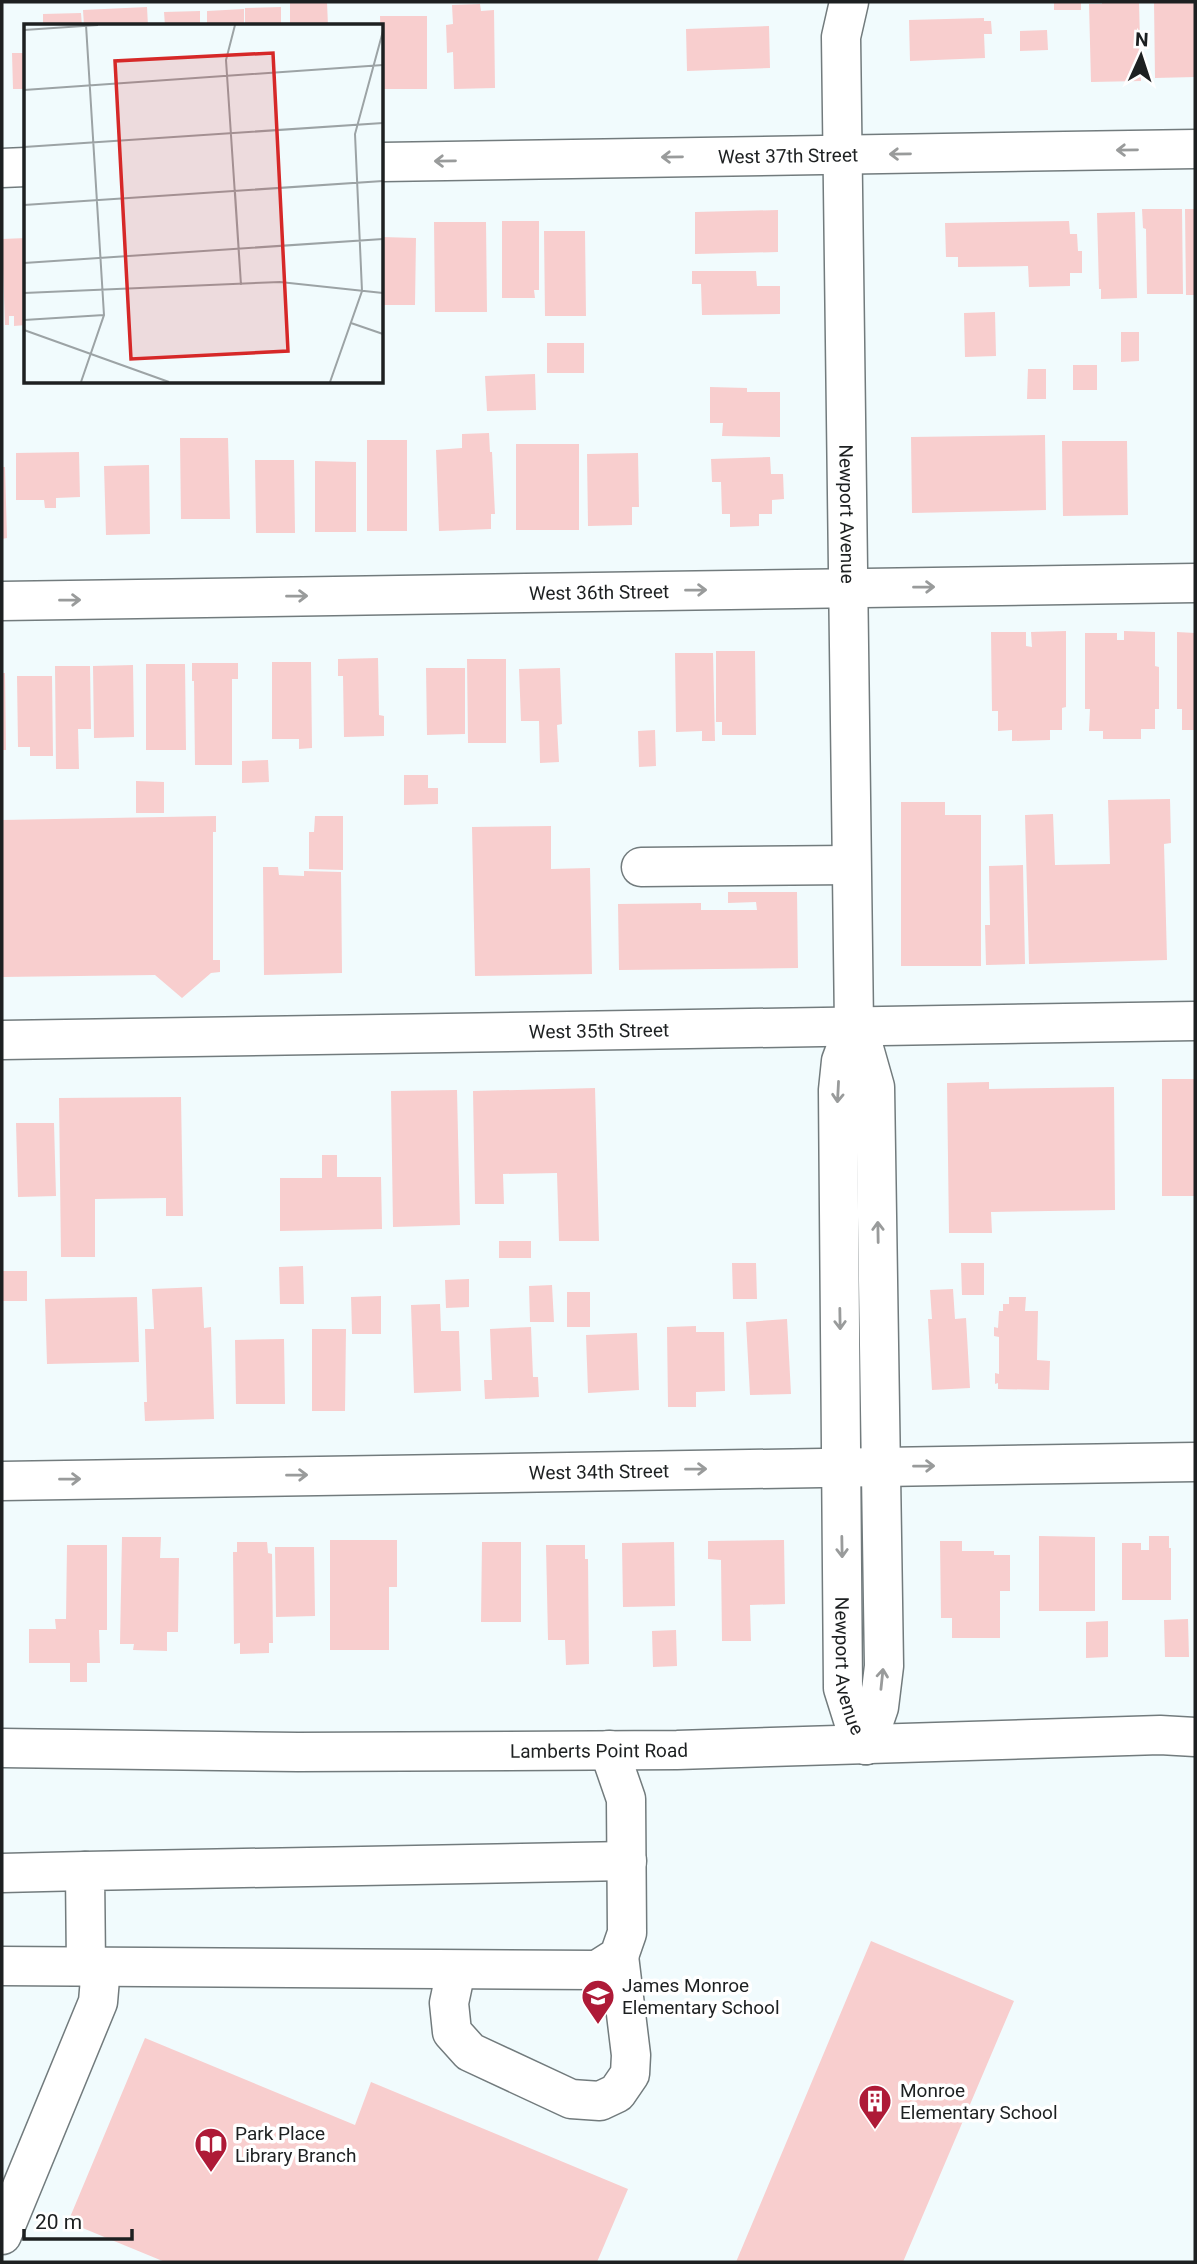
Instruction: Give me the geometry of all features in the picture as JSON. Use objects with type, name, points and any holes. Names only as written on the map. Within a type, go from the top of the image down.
[{"type":"street","name":"Newport Avenue","points":[[849,2],[841,37],[854,1026],[841,1061],[838,1090],[843,1688],[853,1723],[866,1745]]},
{"type":"street","name":"West 37th Street","points":[[383,162],[1195,149]]},
{"type":"street","points":[[2,168],[24,167]]},
{"type":"street","name":"West 36th Street","points":[[2,601],[1195,583]]},
{"type":"street","points":[[641,867],[851,865]]},
{"type":"street","name":"West 35th Street","points":[[2,1040],[1195,1021]]},
{"type":"street","name":"Newport Avenue","points":[[854,1026],[864,1048],[875,1087],[882,1467],[884,1666],[879,1707],[866,1745]]},
{"type":"street","name":"West 34th Street","points":[[2,1481],[1195,1462]]},
{"type":"street","name":"Lamberts Point Road","points":[[2,1748],[298,1752],[609,1750],[1160,1735],[1195,1737]]},
{"type":"street","points":[[456,1970],[449,2003],[452,2032],[470,2052],[571,2099],[600,2101],[617,2093],[630,2074],[631,2055],[619,1956],[628,1933],[626,1799],[609,1750]]},
{"type":"street","points":[[2,1873],[627,1861]]},
{"type":"street","points":[[2,2235],[98,2002],[85,1871]]},
{"type":"street","points":[[2,1966],[597,1970],[619,1956]]},
{"type":"street","points":[[2,2259],[11,2262]]},
{"type":"building","points":[[327,2],[328,24],[290,24],[290,3]]},
{"type":"building","points":[[1054,2],[1081,2],[1081,10],[1054,10]]},
{"type":"building","points":[[1139,2],[1141,81],[1091,82],[1089,4]]},
{"type":"building","points":[[1154,2],[1195,2],[1195,77],[1155,78]]},
{"type":"building","points":[[480,4],[481,11],[494,10],[495,88],[454,89],[453,52],[447,53],[446,25],[453,24],[452,5]]},
{"type":"building","points":[[147,7],[148,24],[84,24],[83,10]]},
{"type":"building","points":[[281,7],[281,24],[245,24],[245,8]]},
{"type":"building","points":[[244,9],[244,24],[207,24],[207,11]]},
{"type":"building","points":[[200,11],[200,24],[165,24],[164,12]]},
{"type":"building","points":[[81,13],[82,24],[43,24],[43,14]]},
{"type":"building","points":[[380,16],[427,16],[427,89],[383,89],[383,24],[380,24]]},
{"type":"building","points":[[984,18],[984,21],[991,21],[992,34],[984,34],[985,58],[910,61],[909,20]]},
{"type":"building","points":[[769,26],[770,68],[687,71],[686,29]]},
{"type":"building","points":[[1047,30],[1048,50],[1020,51],[1020,31]]},
{"type":"building","points":[[12,53],[24,53],[24,89],[13,89]]},
{"type":"building","points":[[1142,209],[1182,209],[1183,294],[1147,294],[1146,229],[1143,228]]},
{"type":"building","points":[[1185,209],[1195,209],[1195,295],[1186,295]]},
{"type":"building","points":[[778,210],[778,252],[695,254],[695,212]]},
{"type":"building","points":[[1135,212],[1137,298],[1101,299],[1097,213]]},
{"type":"building","points":[[502,221],[539,221],[539,290],[534,290],[535,298],[502,298]]},
{"type":"building","points":[[1069,221],[1070,234],[1077,234],[1078,251],[1082,251],[1082,273],[1070,273],[1070,286],[1029,287],[1028,266],[958,267],[958,257],[946,257],[945,223]]},
{"type":"building","points":[[434,222],[486,222],[487,312],[435,312]]},
{"type":"building","points":[[544,231],[585,231],[586,316],[545,316]]},
{"type":"building","points":[[383,237],[416,238],[415,305],[383,305]]},
{"type":"building","points":[[24,238],[24,325],[14,326],[14,316],[9,316],[9,325],[5,325],[2,239]]},
{"type":"building","points":[[692,271],[756,271],[757,286],[780,286],[780,314],[702,315],[701,284],[692,284]]},
{"type":"building","points":[[995,312],[996,356],[965,357],[964,313]]},
{"type":"building","points":[[1121,332],[1139,332],[1139,361],[1121,362]]},
{"type":"building","points":[[547,343],[584,343],[584,373],[547,373]]},
{"type":"building","points":[[1073,365],[1097,365],[1097,390],[1073,390]]},
{"type":"building","points":[[1028,369],[1046,369],[1046,399],[1027,399]]},
{"type":"building","points":[[535,374],[536,410],[487,411],[485,376]]},
{"type":"building","points":[[710,387],[747,388],[747,392],[780,392],[780,437],[722,436],[723,423],[710,423]]},
{"type":"building","points":[[489,433],[495,514],[491,514],[491,529],[439,531],[436,450],[462,448],[462,434]]},
{"type":"building","points":[[1045,435],[1046,510],[912,513],[911,437]]},
{"type":"building","points":[[180,438],[228,438],[230,519],[181,519]]},
{"type":"building","points":[[367,440],[407,440],[407,531],[367,531]]},
{"type":"building","points":[[1062,441],[1127,441],[1128,515],[1063,516]]},
{"type":"building","points":[[516,444],[579,444],[579,530],[516,530]]},
{"type":"building","points":[[79,452],[80,497],[56,498],[56,508],[45,508],[44,500],[16,500],[16,453]]},
{"type":"building","points":[[638,453],[639,507],[632,507],[632,525],[588,526],[587,454]]},
{"type":"building","points":[[770,457],[771,474],[783,474],[784,499],[772,500],[772,514],[759,514],[759,526],[730,527],[730,514],[722,514],[721,482],[712,482],[711,459]]},
{"type":"building","points":[[255,460],[294,460],[295,533],[256,533]]},
{"type":"building","points":[[315,461],[356,462],[356,532],[315,532]]},
{"type":"building","points":[[149,465],[150,534],[106,535],[104,466]]},
{"type":"building","points":[[2,467],[5,467],[7,538],[2,539]]},
{"type":"building","points":[[1066,631],[1066,707],[1062,708],[1062,730],[1050,730],[1050,740],[1012,741],[1012,730],[998,731],[998,711],[992,711],[991,632],[1026,632],[1026,646],[1032,647],[1031,632]]},
{"type":"building","points":[[1124,631],[1155,632],[1155,666],[1159,667],[1159,709],[1155,709],[1155,729],[1141,729],[1141,739],[1103,739],[1103,731],[1089,731],[1090,709],[1085,709],[1085,633],[1117,633],[1117,640],[1124,640]]},
{"type":"building","points":[[1177,632],[1195,633],[1195,730],[1182,730],[1182,709],[1177,709]]},
{"type":"building","points":[[716,651],[755,651],[756,735],[722,735],[722,722],[716,722]]},
{"type":"building","points":[[675,653],[713,653],[715,741],[702,741],[702,731],[676,732]]},
{"type":"building","points":[[378,658],[379,715],[384,716],[384,736],[344,737],[343,676],[338,676],[338,659]]},
{"type":"building","points":[[467,659],[506,659],[506,743],[468,743]]},
{"type":"building","points":[[272,662],[311,662],[312,748],[299,749],[299,739],[272,739]]},
{"type":"building","points":[[192,663],[238,663],[238,679],[232,679],[232,765],[195,765]]},
{"type":"building","points":[[146,664],[185,664],[186,750],[146,750]]},
{"type":"building","points":[[133,665],[134,737],[94,738],[93,666]]},
{"type":"building","points":[[55,666],[90,666],[91,729],[78,729],[79,769],[56,769]]},
{"type":"building","points":[[426,668],[465,668],[465,734],[427,735]]},
{"type":"building","points":[[560,668],[562,724],[557,725],[559,762],[540,763],[539,721],[521,721],[519,669]]},
{"type":"building","points":[[2,673],[5,673],[6,750],[2,750]]},
{"type":"building","points":[[17,676],[52,676],[53,756],[30,756],[30,747],[18,747]]},
{"type":"building","points":[[655,730],[656,766],[639,767],[638,731]]},
{"type":"building","points":[[268,760],[269,782],[242,783],[242,761]]},
{"type":"building","points":[[404,775],[428,775],[428,788],[438,788],[438,804],[404,805]]},
{"type":"building","points":[[136,781],[164,782],[164,813],[136,813]]},
{"type":"building","points":[[1170,799],[1171,843],[1164,844],[1167,960],[1029,964],[1025,815],[1053,814],[1055,865],[1110,864],[1108,800]]},
{"type":"building","points":[[901,802],[945,802],[945,815],[981,815],[981,966],[901,966]]},
{"type":"building","points":[[216,816],[216,832],[213,832],[213,960],[220,960],[220,972],[211,973],[182,998],[155,975],[2,977],[2,820]]},
{"type":"building","points":[[315,816],[343,816],[343,870],[309,869],[309,832],[314,832]]},
{"type":"building","points":[[551,826],[551,869],[590,868],[592,974],[475,976],[472,827]]},
{"type":"building","points":[[1023,865],[1025,964],[986,965],[985,925],[990,925],[989,866]]},
{"type":"building","points":[[263,867],[278,867],[279,875],[304,876],[304,871],[341,872],[342,973],[264,975]]},
{"type":"building","points":[[728,892],[797,892],[798,968],[619,970],[618,904],[701,903],[701,910],[757,910],[756,902],[728,903]]},
{"type":"building","points":[[1162,1079],[1195,1079],[1195,1196],[1162,1196]]},
{"type":"building","points":[[989,1082],[989,1089],[1114,1087],[1115,1210],[991,1212],[992,1233],[949,1233],[947,1083]]},
{"type":"building","points":[[595,1088],[599,1241],[559,1241],[557,1173],[503,1174],[504,1204],[475,1204],[473,1091]]},
{"type":"building","points":[[457,1090],[460,1225],[393,1227],[391,1091]]},
{"type":"building","points":[[181,1097],[183,1216],[166,1216],[166,1198],[95,1199],[95,1257],[61,1257],[59,1098]]},
{"type":"building","points":[[16,1123],[54,1123],[56,1196],[18,1197]]},
{"type":"building","points":[[322,1155],[337,1155],[337,1177],[381,1177],[382,1229],[280,1231],[280,1178],[322,1178]]},
{"type":"building","points":[[499,1241],[531,1241],[531,1258],[499,1258]]},
{"type":"building","points":[[732,1263],[756,1263],[757,1299],[733,1299]]},
{"type":"building","points":[[961,1263],[984,1263],[984,1295],[962,1295]]},
{"type":"building","points":[[303,1266],[304,1304],[280,1304],[279,1267]]},
{"type":"building","points":[[2,1271],[27,1271],[27,1301],[2,1301]]},
{"type":"building","points":[[469,1279],[469,1307],[446,1308],[445,1280]]},
{"type":"building","points":[[552,1285],[554,1322],[530,1322],[529,1286]]},
{"type":"building","points":[[202,1287],[204,1328],[211,1327],[214,1419],[145,1421],[145,1329],[154,1329],[152,1289]]},
{"type":"building","points":[[953,1289],[955,1319],[966,1318],[970,1388],[932,1390],[928,1319],[932,1319],[930,1290]]},
{"type":"building","points":[[567,1292],[590,1292],[590,1327],[567,1327]]},
{"type":"building","points":[[381,1296],[381,1334],[352,1334],[351,1297]]},
{"type":"building","points":[[137,1297],[139,1362],[47,1364],[45,1299]]},
{"type":"building","points":[[1009,1297],[1026,1297],[1025,1311],[1038,1311],[1037,1360],[1050,1361],[1049,1390],[998,1389],[998,1383],[995,1384],[995,1373],[999,1374],[999,1337],[994,1336],[994,1327],[998,1328],[999,1311],[1003,1311],[1003,1304],[1009,1304]]},
{"type":"building","points":[[440,1304],[441,1331],[459,1331],[461,1391],[414,1393],[411,1305]]},
{"type":"building","points":[[787,1319],[791,1394],[750,1395],[746,1322]]},
{"type":"building","points":[[696,1326],[696,1332],[724,1332],[725,1391],[696,1392],[696,1407],[668,1407],[667,1327]]},
{"type":"building","points":[[531,1327],[533,1377],[538,1377],[539,1397],[485,1399],[484,1380],[492,1380],[490,1329]]},
{"type":"building","points":[[312,1329],[346,1329],[345,1411],[312,1411]]},
{"type":"building","points":[[637,1333],[639,1390],[588,1393],[586,1335]]},
{"type":"building","points":[[284,1339],[285,1404],[236,1404],[235,1340]]},
{"type":"building","points":[[1039,1536],[1095,1537],[1095,1611],[1039,1611]]},
{"type":"building","points":[[1149,1536],[1169,1536],[1171,1600],[1122,1600],[1122,1543],[1141,1543],[1141,1550],[1149,1550]]},
{"type":"building","points":[[122,1537],[161,1537],[160,1558],[179,1558],[178,1632],[167,1632],[167,1651],[133,1650],[134,1644],[120,1644]]},
{"type":"building","points":[[330,1540],[397,1540],[397,1587],[389,1587],[389,1650],[330,1650]]},
{"type":"building","points":[[784,1540],[785,1604],[750,1605],[751,1641],[722,1641],[721,1560],[708,1559],[708,1541]]},
{"type":"building","points":[[940,1541],[962,1541],[962,1551],[994,1551],[994,1555],[1010,1555],[1010,1591],[1000,1591],[1000,1638],[952,1638],[952,1618],[941,1618]]},
{"type":"building","points":[[237,1542],[267,1542],[268,1553],[272,1554],[273,1643],[269,1643],[269,1653],[240,1654],[240,1643],[234,1644],[233,1552],[237,1552]]},
{"type":"building","points":[[482,1542],[521,1542],[521,1622],[481,1622]]},
{"type":"building","points":[[674,1542],[675,1606],[623,1607],[622,1543]]},
{"type":"building","points":[[67,1545],[107,1545],[107,1630],[99,1630],[100,1663],[87,1663],[87,1682],[70,1682],[70,1663],[29,1663],[29,1629],[56,1629],[55,1619],[66,1619]]},
{"type":"building","points":[[546,1545],[585,1545],[585,1559],[588,1559],[589,1664],[566,1665],[565,1640],[548,1640]]},
{"type":"building","points":[[275,1547],[314,1547],[315,1616],[276,1617]]},
{"type":"building","points":[[1188,1619],[1189,1657],[1165,1657],[1164,1620]]},
{"type":"building","points":[[1108,1621],[1108,1657],[1086,1658],[1086,1622]]},
{"type":"building","points":[[676,1630],[677,1666],[653,1667],[652,1631]]},
{"type":"building","name":"Monroe Elementary School","points":[[871,1941],[1014,2001],[903,2262],[736,2262]]},
{"type":"building","points":[[145,2038],[355,2125],[371,2082],[628,2189],[597,2262],[165,2262],[68,2222]]},
{"type":"place","name":"James Monroe Elementary School","points":[[598,2026]]},
{"type":"place","name":"Monroe Elementary School","points":[[875,2131]]},
{"type":"place","name":"Park Place Library Branch","points":[[211,2174]]}]
